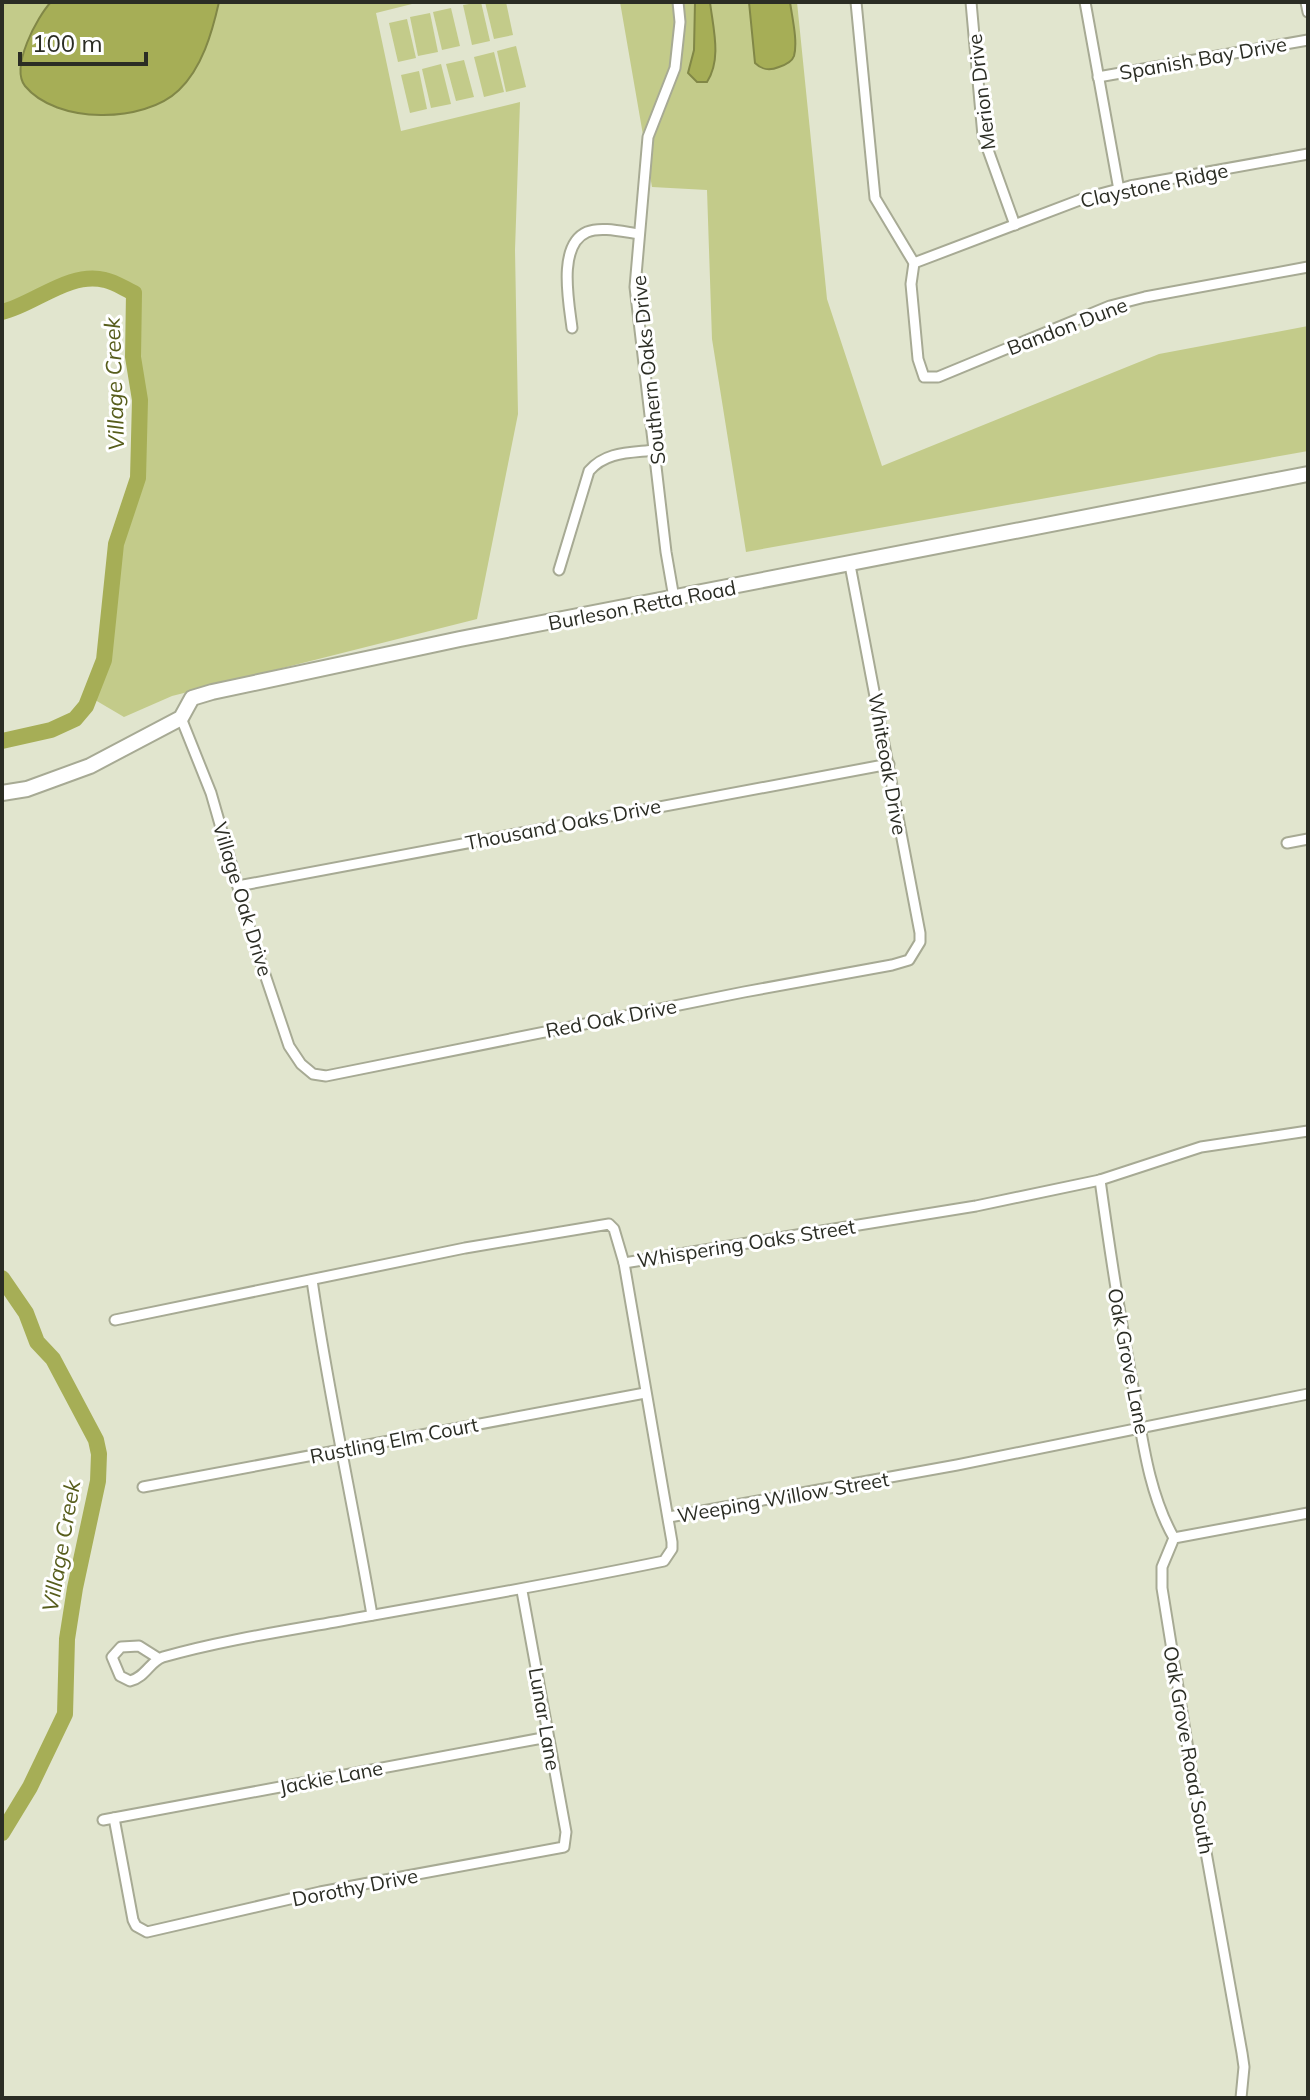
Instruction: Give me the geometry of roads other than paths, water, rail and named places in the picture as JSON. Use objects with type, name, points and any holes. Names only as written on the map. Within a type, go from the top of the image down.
[{"type":"street","name":"Southern Oaks Drive","points":[[674,598],[635,287],[648,137],[675,68],[680,22],[678,2]]},
{"type":"street","points":[[856,2],[875,198],[914,263]]},
{"type":"street","name":"Merion Drive","points":[[971,2],[983,136],[1015,225]]},
{"type":"street","points":[[1085,2],[1119,190]]},
{"type":"street","points":[[1306,2],[1308,12]]},
{"type":"street","name":"Spanish Bay Drive","points":[[1098,77],[1308,40]]},
{"type":"street","name":"Claystone Ridge","points":[[914,263],[1085,198],[1308,154]]},
{"type":"street","points":[[572,328],[568,261],[574,245],[586,232],[598,230],[639,234]]},
{"type":"street","name":"Bandon Dune","points":[[914,263],[911,284],[918,359],[924,377],[938,377],[1110,306],[1308,267]]},
{"type":"street","points":[[559,570],[589,471],[597,461],[607,456],[655,450]]},
{"type":"street","name":"Burleson Retta Road","points":[[2,793],[27,789],[90,766],[181,718],[192,698],[212,692],[460,639],[1308,474]]},
{"type":"street","name":"Whiteoak Drive","points":[[850,565],[920,933],[920,942],[909,960]]},
{"type":"street","name":"Village Oak Drive","points":[[181,718],[211,793],[289,1046],[313,1074]]},
{"type":"street","name":"Thousand Oaks Drive","points":[[238,886],[889,764]]},
{"type":"street","points":[[1287,843],[1308,839]]},
{"type":"street","name":"Red Oak Drive","points":[[313,1074],[326,1076],[909,960]]},
{"type":"street","name":"Whispering Oaks Street","points":[[115,1320],[599,1224],[609,1224],[614,1229],[624,1263],[976,1206],[1100,1180],[1201,1147],[1308,1131]]},
{"type":"street","name":"Oak Grove Lane","points":[[1100,1180],[1114,1286],[1140,1426],[1162,1518],[1174,1538]]},
{"type":"street","points":[[624,1263],[669,1517]]},
{"type":"street","points":[[312,1280],[326,1378],[343,1450],[372,1615]]},
{"type":"street","name":"Rustling Elm Court","points":[[143,1487],[645,1393]]},
{"type":"street","name":"Weeping Willow Street","points":[[158,1658],[139,1646],[121,1647],[112,1657],[120,1676],[130,1681],[139,1679],[158,1658],[372,1615],[522,1591],[664,1561],[672,1549],[669,1517],[957,1465],[1308,1394]]},
{"type":"street","points":[[1174,1538],[1308,1513]]},
{"type":"street","name":"Oak Grove Road South","points":[[1174,1538],[1162,1567],[1162,1588],[1242,2053],[1241,2098]]},
{"type":"street","name":"Lunar Lane","points":[[522,1591],[566,1832],[564,1847]]},
{"type":"street","name":"Jackie Lane","points":[[103,1820],[548,1737]]},
{"type":"street","name":"Dorothy Drive","points":[[114,1818],[133,1920],[136,1926],[147,1932],[320,1892],[564,1847]]},
{"type":"waterway","name":"Village Creek","points":[[2,312],[78,280],[105,280],[134,293],[133,357],[140,400],[138,478],[116,544],[104,660],[86,706],[75,719],[51,730],[2,741]]},
{"type":"waterway","name":"Village Creek","points":[[2,1278],[26,1313],[37,1342],[53,1359],[96,1440],[99,1454],[98,1481],[67,1639],[65,1714],[30,1787],[2,1833]]}]
